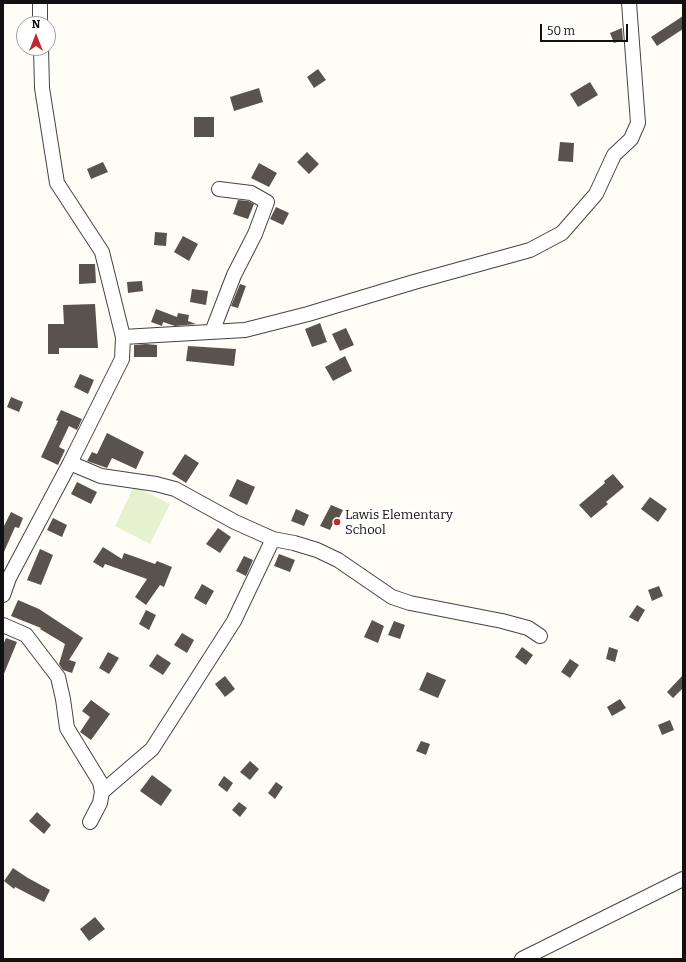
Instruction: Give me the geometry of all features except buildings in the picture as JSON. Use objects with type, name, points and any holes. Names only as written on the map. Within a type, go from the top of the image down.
[{"type":"street","points":[[40,3],[40,16]]},
{"type":"street","points":[[123,337],[245,330],[308,314],[414,282],[530,250],[562,233],[596,194],[614,155],[631,139],[638,123],[629,3]]},
{"type":"street","points":[[3,595],[6,575],[70,463],[122,359],[123,337],[102,252],[57,183],[42,88],[41,56]]},
{"type":"street","points":[[212,332],[234,275],[255,234],[267,202],[251,193],[220,189]]},
{"type":"street","points":[[70,463],[101,476],[156,484],[175,489],[235,522],[273,539],[317,550],[338,560],[392,597],[443,611],[502,621],[528,628],[540,636]]},
{"type":"street","points":[[102,792],[152,749],[234,621],[273,539]]},
{"type":"street","points":[[3,625],[26,635],[58,677],[67,728],[100,782],[102,792],[100,803],[90,822]]},
{"type":"street","points":[[522,959],[683,879]]},
{"type":"green space","points":[[134,486],[170,504],[150,544],[115,526]]},
{"type":"place","name":"Lawis Elementary School","points":[[337,522]]}]
